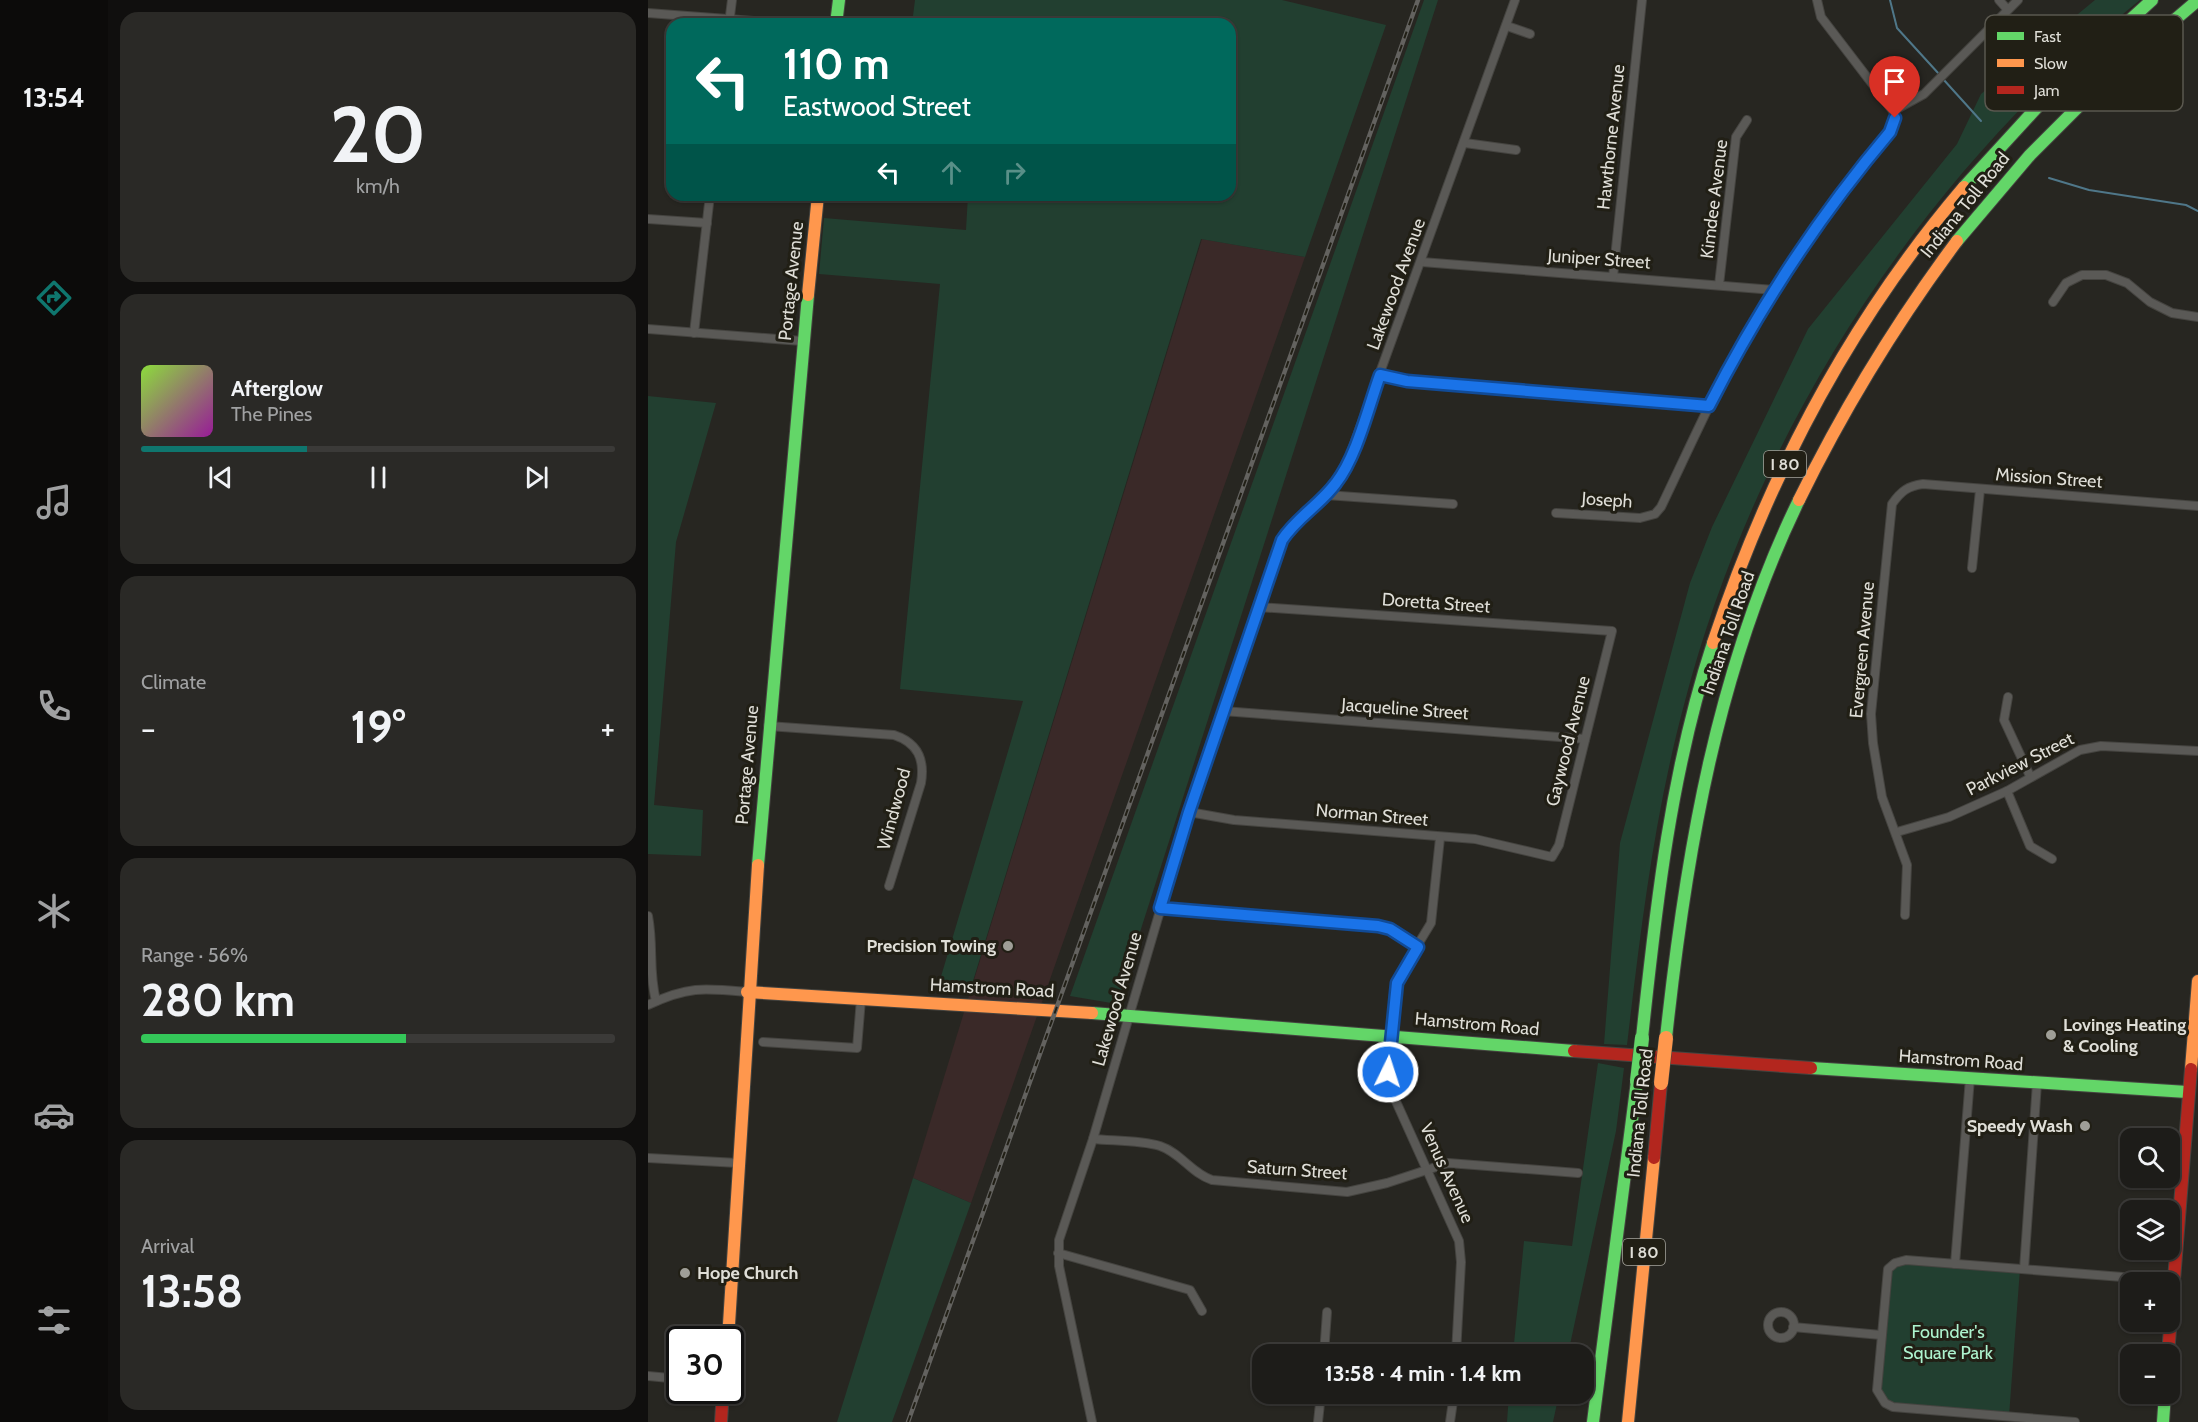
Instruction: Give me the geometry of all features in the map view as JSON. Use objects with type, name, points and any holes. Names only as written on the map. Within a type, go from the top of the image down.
[{"type":"main road","points":[[837,18],[839,0]]},
{"type":"main road","name":"Indiana Toll Road","points":[[2136,15],[2152,0]]},
{"type":"main road","name":"Indiana Toll Road","points":[[2180,15],[2198,0]]},
{"type":"main road","name":"Indiana Toll Road","points":[[1593,1422],[1637,1081],[1661,868],[1684,746],[1726,602],[1773,486],[1853,339],[1887,288],[1955,198],[2033,111]]},
{"type":"main road","name":"Indiana Toll Road","points":[[1628,1422],[1661,1083],[1685,873],[1698,805],[1724,696],[1757,597],[1800,495],[1824,448],[1852,396],[1912,302],[1981,210],[2018,166],[2071,111]]},
{"type":"main road","name":"Portage Avenue","points":[[729,1326],[747,992],[802,341],[817,201]]},
{"type":"main road","points":[[2175,1272],[2192,1093],[2198,981]]},
{"type":"main road","name":"Hamstrom Road","points":[[747,992],[1129,1015],[1667,1059],[2192,1093]]},
{"type":"main road","points":[[721,1422],[722,1404]]},
{"type":"main road","points":[[2163,1422],[2164,1404]]},
{"type":"street","points":[[730,18],[732,0]]},
{"type":"street","name":"Lakewood Avenue","points":[[1092,1422],[1058,1253],[1059,1240],[1093,1139],[1189,812],[1282,540],[1292,525],[1326,495],[1345,470],[1515,0]]},
{"type":"street","name":"Hawthorne Avenue","points":[[1613,277],[1642,0]]},
{"type":"street","points":[[1380,375],[1407,381],[1709,406],[1774,290],[1799,251],[1890,132],[1895,118],[1893,111],[1821,17],[1817,0]]},
{"type":"street","points":[[1999,0],[2007,9]]},
{"type":"street","points":[[2001,15],[2018,0]]},
{"type":"street","points":[[648,13],[693,18]]},
{"type":"street","points":[[1507,26],[1530,34]]},
{"type":"street","points":[[1893,111],[1924,94],[1985,32]]},
{"type":"street","name":"Kimdee Avenue","points":[[1719,285],[1736,137],[1747,120]]},
{"type":"street","points":[[1465,143],[1516,150]]},
{"type":"street","points":[[694,333],[709,201]]},
{"type":"street","points":[[648,219],[707,223]]},
{"type":"street","name":"Juniper Street","points":[[1422,262],[1774,290]]},
{"type":"street","points":[[2053,302],[2066,283],[2082,275],[2106,275],[2127,284],[2150,302],[2172,313],[2198,317]]},
{"type":"street","points":[[648,329],[802,341]]},
{"type":"street","name":"Joseph","points":[[1556,513],[1640,518],[1655,514],[1661,507],[1709,406]]},
{"type":"street","name":"Mission Street","points":[[1900,493],[1911,485],[1923,484],[2198,506]]},
{"type":"street","points":[[1972,568],[1980,490]]},
{"type":"street","name":"Evergreen Avenue","points":[[1900,493],[1892,504],[1871,714],[1873,744],[1882,797],[1897,832],[1908,875],[1905,915]]},
{"type":"street","points":[[1326,495],[1453,504]]},
{"type":"street","name":"Doretta Street","points":[[1258,607],[1612,631]]},
{"type":"street","name":"Gaywood Avenue","points":[[1552,857],[1559,845],[1612,631]]},
{"type":"street","points":[[2008,697],[2004,720],[2030,776]]},
{"type":"street","name":"Jacqueline Street","points":[[1223,711],[1585,739]]},
{"type":"street","name":"Windwood","points":[[768,726],[894,735],[915,746],[921,756],[924,769],[889,886]]},
{"type":"street","name":"Parkview Street","points":[[1897,832],[1949,817],[2007,791],[2030,776],[2080,750],[2101,746],[2198,752]]},
{"type":"street","points":[[2007,791],[2030,846],[2052,859]]},
{"type":"street","name":"Norman Street","points":[[1189,812],[1234,820],[1475,839],[1552,857]]},
{"type":"street","name":"Venus Avenue","points":[[1440,838],[1431,923],[1397,983],[1388,1072],[1394,1097],[1459,1241],[1461,1262],[1457,1344]]},
{"type":"street","points":[[1160,908],[1378,926],[1390,929],[1418,947]]},
{"type":"street","points":[[648,916],[652,934],[648,981],[652,1003]]},
{"type":"street","name":"Hamstrom Road","points":[[652,1003],[676,991],[701,988],[747,992]]},
{"type":"street","points":[[763,1042],[857,1048],[861,999]]},
{"type":"street","points":[[1955,1264],[1970,1078]]},
{"type":"street","points":[[2024,1269],[2037,1083]]},
{"type":"street","name":"Saturn Street","points":[[1093,1139],[1160,1146],[1178,1156],[1199,1175],[1234,1182],[1347,1192],[1387,1183],[1448,1163],[1578,1173]]},
{"type":"street","points":[[648,1158],[738,1163]]},
{"type":"street","points":[[1058,1253],[1190,1290],[1202,1311]]},
{"type":"street","points":[[2075,1422],[2003,1419],[1893,1407],[1885,1403],[1877,1390],[1888,1269],[1895,1263],[1906,1260],[2120,1277]]},
{"type":"street","points":[[1325,1344],[1327,1312]]},
{"type":"street","points":[[1793,1327],[1881,1335]]},
{"type":"street","points":[[648,1376],[666,1378]]},
{"type":"street","points":[[1318,1422],[1320,1404]]},
{"type":"street","points":[[1450,1422],[1453,1404]]},
{"type":"street","points":[[1943,1411],[1943,1422]]},
{"type":"shaded area","points":[[1202,239],[1305,257],[971,1203],[913,1178]]},
{"type":"green space","points":[[915,0],[1282,0],[1386,25],[1305,257],[1201,239],[969,994],[937,990],[1023,701],[900,689],[940,284],[819,274],[824,218],[966,230],[968,201],[1236,201],[1236,18],[913,18]]},
{"type":"green space","points":[[1424,0],[1438,0],[1117,1004],[1070,996]]},
{"type":"green space","points":[[2095,0],[2140,0],[2123,15],[2077,15]]},
{"type":"green space","points":[[1985,91],[1985,111],[2020,111],[1986,146],[1918,228],[1857,314],[1803,406],[1756,501],[1716,600],[1685,701],[1665,787],[1650,872],[1627,1045],[1604,1044],[1620,843],[1690,583],[1712,527],[1808,329],[1957,144],[1981,94]]},
{"type":"green space","points":[[648,396],[716,403],[676,542],[654,805],[703,810],[701,856],[648,854]]},
{"type":"green space","points":[[1598,1063],[1624,1068],[1616,1131],[1570,1344],[1514,1344],[1524,1241],[1572,1246]]},
{"type":"green space","points":[[913,1178],[971,1203],[892,1422],[837,1422]]},
{"type":"green space","name":"Founder's Square Park","points":[[1895,1263],[2020,1269],[2009,1416],[1893,1407],[1881,1396],[1886,1276]]},
{"type":"green space","points":[[1508,1404],[1557,1404],[1553,1422],[1507,1422]]},
{"type":"waterway","points":[[1890,0],[1897,28],[1939,74]]},
{"type":"waterway","points":[[1943,79],[1981,121]]},
{"type":"waterway","points":[[2049,178],[2089,190],[2186,205],[2198,211]]},
{"type":"railway","points":[[908,1422],[1418,0]]},
{"type":"traffic: fast","points":[[837,18],[839,0]]},
{"type":"traffic: fast","points":[[2136,15],[2152,0]]},
{"type":"traffic: fast","points":[[2180,15],[2198,0]]},
{"type":"traffic: fast","points":[[1964,187],[2034,111]]},
{"type":"traffic: fast","points":[[1957,241],[2030,155],[2074,111]]},
{"type":"traffic: fast","points":[[758,865],[808,295]]},
{"type":"traffic: fast","points":[[1666,1038],[1684,899],[1709,763],[1746,629],[1799,500]]},
{"type":"traffic: fast","points":[[1642,1038],[1667,839],[1686,740],[1713,643]]},
{"type":"traffic: fast","points":[[1092,1013],[1574,1051]]},
{"type":"traffic: fast","points":[[1637,1081],[1642,1038]]},
{"type":"traffic: fast","points":[[1811,1068],[2187,1092]]},
{"type":"traffic: fast","points":[[1593,1422],[1637,1081]]},
{"type":"traffic: fast","points":[[2163,1422],[2164,1404]]},
{"type":"traffic: slow","points":[[1713,643],[1759,521],[1816,403],[1884,291],[1964,187]]},
{"type":"traffic: slow","points":[[808,295],[817,201]]},
{"type":"traffic: slow","points":[[1799,500],[1834,432],[1872,367],[1913,303],[1957,241]]},
{"type":"traffic: slow","points":[[729,1326],[758,865]]},
{"type":"traffic: slow","points":[[2191,1069],[2198,981]]},
{"type":"traffic: slow","points":[[747,992],[1092,1013]]},
{"type":"traffic: slow","points":[[1661,1083],[1666,1038]]},
{"type":"traffic: slow","points":[[1628,1422],[1654,1158]]},
{"type":"traffic: jam","points":[[1574,1051],[1811,1068]]},
{"type":"traffic: jam","points":[[2169,1344],[2191,1069]]},
{"type":"traffic: jam","points":[[1654,1158],[1661,1083]]},
{"type":"traffic: jam","points":[[721,1422],[722,1404]]},
{"type":"place","name":"Precision Towing","points":[[1008,946]]},
{"type":"place","name":"Lovings Heating & Cooling","points":[[2051,1035]]},
{"type":"place","name":"Speedy Wash","points":[[2085,1126]]},
{"type":"place","name":"Hope Church","points":[[685,1273]]},
{"type":"route","points":[[1388,1072],[1394,993],[1400,974],[1418,947],[1390,929],[1378,926],[1160,908],[1189,812],[1282,540],[1292,525],[1336,484],[1345,470],[1380,375],[1407,381],[1709,406],[1750,331],[1799,251],[1890,132],[1895,118]]}]
